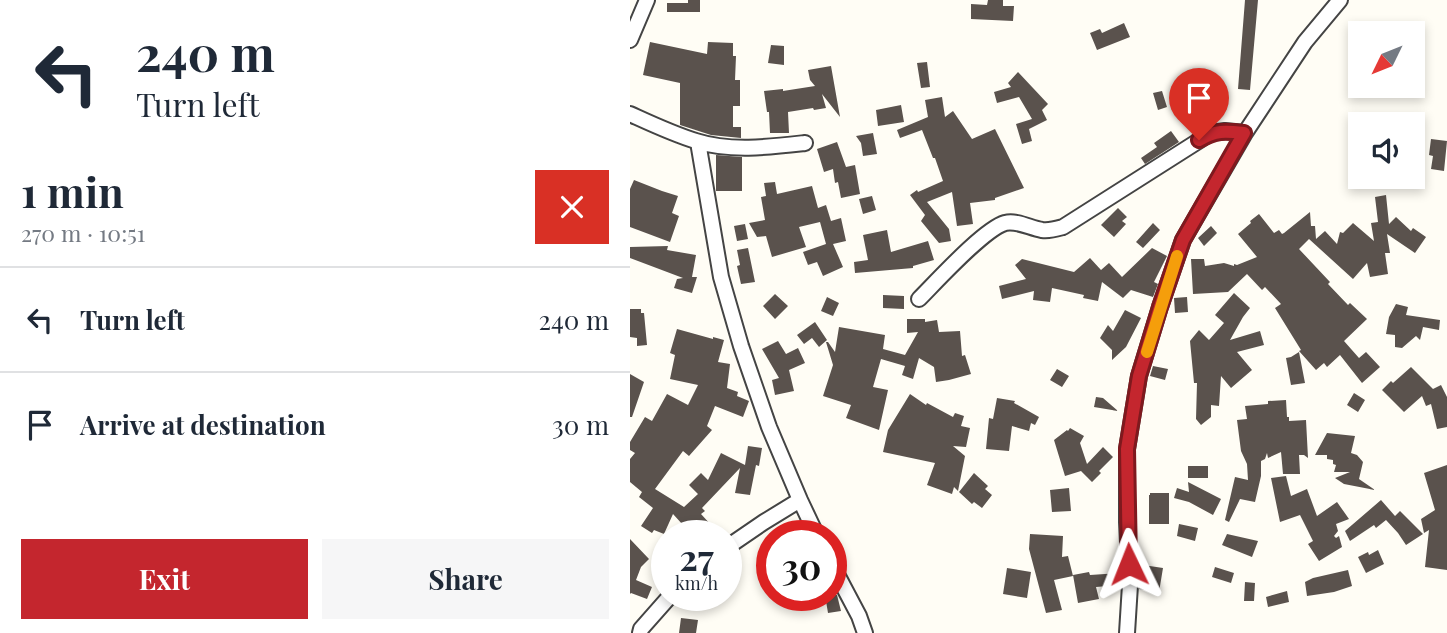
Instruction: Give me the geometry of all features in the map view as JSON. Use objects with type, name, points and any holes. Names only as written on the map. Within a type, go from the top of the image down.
[{"type":"street","points":[[630,40],[646,0]]},
{"type":"street","points":[[1127,633],[1130,585],[1127,449],[1139,376],[1160,307],[1183,240],[1244,133],[1305,43],[1340,0]]},
{"type":"street","points":[[630,114],[698,142],[766,147],[805,144]]},
{"type":"street","points":[[919,299],[972,247],[999,226],[1006,223],[1021,224],[1052,230],[1063,227],[1211,133],[1244,133]]},
{"type":"street","points":[[698,142],[721,277],[734,323],[769,427],[809,520]]},
{"type":"street","points":[[742,537],[800,500]]},
{"type":"street","points":[[847,593],[865,633]]},
{"type":"street","points":[[640,633],[640,629],[656,611]]},
{"type":"building","points":[[688,0],[700,0],[700,12],[667,12],[667,3],[688,3]]},
{"type":"building","points":[[988,0],[1003,0],[1003,6],[1014,6],[1013,21],[971,19],[971,4],[987,5]]},
{"type":"building","points":[[1245,0],[1258,0],[1250,90],[1238,89]]},
{"type":"building","points":[[1124,23],[1130,37],[1097,50],[1090,33],[1100,29],[1102,33]]},
{"type":"building","points":[[650,42],[707,54],[708,42],[733,43],[733,56],[736,56],[735,80],[740,80],[740,106],[733,106],[733,127],[741,127],[741,138],[711,135],[680,125],[680,83],[643,75]]},
{"type":"building","points":[[771,45],[784,46],[784,65],[768,63]]},
{"type":"building","points":[[927,62],[930,87],[921,88],[917,63]]},
{"type":"building","points":[[831,66],[840,117],[822,94],[826,108],[788,112],[789,133],[770,133],[764,91],[815,86],[810,80],[808,70]]},
{"type":"building","points":[[1018,72],[1048,104],[1042,110],[1047,120],[1029,129],[1032,141],[1022,144],[1016,124],[1032,119],[1019,97],[997,103],[994,92],[1011,87],[1008,83]]},
{"type":"building","points":[[1162,91],[1167,107],[1158,110],[1153,93]]},
{"type":"building","points":[[942,97],[945,117],[953,111],[972,139],[995,129],[1024,188],[995,200],[970,203],[973,224],[957,226],[952,192],[927,202],[949,229],[951,241],[939,243],[921,221],[925,215],[910,195],[943,181],[935,158],[922,130],[900,138],[897,130],[928,117],[925,100]]},
{"type":"building","points":[[901,105],[904,122],[878,126],[876,110]]},
{"type":"building","points":[[1171,131],[1179,142],[1145,164],[1141,158],[1157,147],[1154,143]]},
{"type":"building","points":[[873,133],[877,154],[863,156],[861,143],[856,136]]},
{"type":"building","points":[[1431,139],[1447,141],[1444,171],[1431,169]]},
{"type":"building","points":[[837,142],[846,167],[855,165],[860,194],[841,198],[833,169],[824,172],[817,149]]},
{"type":"building","points":[[716,155],[742,157],[742,191],[716,191]]},
{"type":"building","points":[[634,180],[678,196],[672,213],[679,216],[670,242],[630,227],[630,189]]},
{"type":"building","points":[[775,182],[777,194],[812,186],[818,208],[826,205],[831,221],[841,218],[846,241],[833,244],[843,267],[823,276],[817,262],[808,265],[803,252],[826,244],[820,222],[799,227],[806,247],[772,257],[766,236],[757,237],[749,223],[765,220],[761,197],[766,196],[764,183]]},
{"type":"building","points":[[1386,195],[1389,224],[1396,217],[1411,231],[1413,228],[1426,237],[1415,253],[1387,234],[1390,253],[1385,253],[1388,274],[1370,277],[1367,263],[1353,279],[1309,239],[1299,249],[1348,305],[1350,303],[1367,319],[1344,341],[1359,358],[1366,352],[1380,367],[1362,383],[1340,355],[1327,367],[1324,363],[1316,370],[1299,351],[1301,350],[1275,308],[1281,304],[1265,287],[1262,290],[1247,274],[1228,292],[1193,294],[1191,259],[1204,259],[1205,266],[1224,263],[1234,266],[1257,257],[1238,234],[1259,214],[1274,233],[1279,230],[1284,233],[1310,212],[1316,239],[1325,231],[1337,244],[1340,232],[1343,233],[1353,223],[1374,241],[1371,223],[1378,222],[1375,197]]},
{"type":"building","points":[[872,196],[876,210],[863,214],[859,199]]},
{"type":"building","points":[[1118,208],[1127,217],[1122,221],[1126,224],[1114,237],[1101,225]]},
{"type":"building","points":[[1153,223],[1160,230],[1143,248],[1136,242]]},
{"type":"building","points":[[745,224],[748,239],[737,241],[734,226]]},
{"type":"building","points":[[1211,226],[1217,233],[1204,246],[1198,238]]},
{"type":"building","points":[[887,230],[891,252],[928,241],[934,260],[913,268],[855,273],[854,262],[868,260],[863,235]]},
{"type":"building","points":[[668,246],[667,250],[696,255],[692,277],[697,277],[692,293],[674,288],[677,279],[683,278],[630,258],[630,247]]},
{"type":"building","points":[[748,248],[755,282],[741,284],[737,250]]},
{"type":"building","points":[[1152,248],[1167,256],[1154,282],[1158,284],[1153,297],[1131,290],[1123,298],[1102,282],[1098,301],[1052,288],[1050,302],[1033,300],[1034,291],[1002,299],[999,286],[1026,279],[1015,265],[1022,259],[1074,272],[1090,258],[1101,270],[1109,263],[1122,277]]},
{"type":"building","points":[[1234,293],[1250,308],[1230,340],[1260,331],[1264,345],[1237,352],[1252,370],[1231,388],[1221,376],[1219,406],[1211,405],[1211,417],[1201,425],[1196,419],[1197,383],[1194,383],[1190,341],[1199,330],[1209,340],[1224,323],[1215,315]]},
{"type":"building","points":[[775,294],[788,306],[775,319],[763,306]]},
{"type":"building","points":[[883,295],[904,296],[904,309],[883,308]]},
{"type":"building","points":[[827,297],[839,303],[833,316],[821,311]]},
{"type":"building","points":[[1187,297],[1188,312],[1175,313],[1174,298]]},
{"type":"building","points":[[1396,304],[1408,307],[1406,315],[1440,320],[1439,330],[1423,327],[1420,340],[1416,336],[1402,348],[1395,347],[1395,335],[1386,334],[1389,317]]},
{"type":"building","points":[[630,309],[641,309],[641,313],[644,313],[647,345],[637,346],[637,338],[630,337]]},
{"type":"building","points":[[1125,310],[1141,318],[1126,347],[1112,360],[1112,350],[1100,338],[1108,325],[1113,331]]},
{"type":"building","points":[[907,319],[925,319],[925,322],[937,320],[939,332],[960,331],[962,356],[965,355],[971,374],[936,382],[934,367],[919,358],[913,379],[902,375],[905,366],[881,359],[873,387],[888,390],[879,430],[846,418],[851,405],[823,396],[833,365],[826,342],[835,352],[839,327],[885,335],[883,349],[905,355],[918,332],[907,333]]},
{"type":"building","points":[[815,322],[827,340],[819,347],[812,338],[804,344],[797,335]]},
{"type":"building","points":[[677,329],[724,340],[718,362],[730,364],[727,388],[738,392],[737,396],[749,401],[743,417],[715,406],[707,426],[712,430],[689,456],[683,451],[655,489],[684,507],[698,494],[689,485],[701,473],[708,480],[721,453],[745,465],[748,446],[762,448],[750,495],[735,493],[740,468],[702,508],[705,511],[701,514],[706,520],[678,520],[673,514],[670,520],[651,520],[651,532],[641,526],[653,508],[639,497],[642,492],[630,482],[630,459],[635,453],[630,450],[630,442],[645,417],[652,421],[667,394],[688,405],[698,385],[670,379],[675,355],[670,353]]},
{"type":"building","points":[[778,341],[786,354],[798,348],[805,363],[789,370],[794,391],[775,395],[772,380],[779,378],[762,349]]},
{"type":"building","points":[[1299,352],[1305,383],[1291,385],[1286,358]]},
{"type":"building","points":[[1153,366],[1168,369],[1165,380],[1150,376]]},
{"type":"building","points":[[1411,367],[1433,389],[1441,385],[1447,397],[1447,427],[1437,429],[1431,404],[1426,406],[1422,396],[1404,412],[1382,390]]},
{"type":"building","points":[[1057,369],[1069,376],[1062,387],[1050,380]]},
{"type":"building","points":[[630,374],[644,382],[632,417],[630,417]]},
{"type":"building","points":[[1354,393],[1365,400],[1358,412],[1347,405]]},
{"type":"building","points":[[910,394],[926,405],[927,403],[953,417],[955,413],[964,416],[961,426],[970,428],[966,447],[953,446],[965,456],[958,491],[954,487],[952,494],[927,485],[935,463],[883,452],[888,430]]},
{"type":"building","points":[[1096,397],[1103,398],[1118,411],[1094,407]]},
{"type":"building","points":[[997,398],[1015,401],[1014,403],[1039,417],[1035,425],[1031,423],[1029,431],[1012,426],[1009,451],[986,449],[989,418],[993,419]]},
{"type":"building","points":[[1286,400],[1289,421],[1306,420],[1308,458],[1299,455],[1300,474],[1283,474],[1281,452],[1268,458],[1267,453],[1261,461],[1261,476],[1255,502],[1240,499],[1229,522],[1225,520],[1235,477],[1248,480],[1237,420],[1247,419],[1245,406]]},
{"type":"building","points":[[1070,428],[1084,436],[1080,443],[1087,464],[1103,447],[1113,457],[1092,482],[1081,471],[1065,476],[1054,440]]},
{"type":"building","points":[[1327,433],[1355,436],[1351,453],[1363,462],[1359,479],[1375,490],[1344,484],[1335,478],[1350,472],[1334,472],[1336,465],[1333,460],[1327,459],[1327,455],[1315,455]]},
{"type":"building","points":[[1447,465],[1447,570],[1425,567],[1429,530],[1424,533],[1421,519],[1435,510],[1424,473]]},
{"type":"building","points":[[1188,466],[1208,466],[1208,478],[1188,478]]},
{"type":"building","points":[[974,473],[988,486],[985,489],[992,495],[982,508],[974,502],[972,504],[959,492]]},
{"type":"building","points":[[1286,476],[1291,496],[1307,489],[1317,516],[1337,502],[1349,519],[1336,524],[1338,531],[1334,536],[1339,536],[1342,547],[1319,561],[1308,544],[1313,541],[1300,515],[1280,522],[1271,478]]},
{"type":"building","points":[[1188,482],[1221,499],[1213,515],[1189,502],[1174,498],[1177,488],[1189,492]]},
{"type":"building","points":[[1069,488],[1071,511],[1052,512],[1050,490]]},
{"type":"building","points":[[1150,493],[1169,493],[1169,524],[1149,524]]},
{"type":"building","points":[[1381,500],[1395,516],[1400,511],[1423,534],[1406,545],[1386,520],[1350,541],[1345,531]]},
{"type":"building","points":[[1179,524],[1198,528],[1195,541],[1177,536]]},
{"type":"building","points":[[1030,534],[1063,536],[1062,557],[1068,556],[1073,576],[1054,580],[1062,610],[1046,613],[1029,549]]},
{"type":"building","points":[[1227,534],[1258,541],[1252,557],[1222,545]]},
{"type":"building","points":[[630,539],[649,559],[641,567],[636,580],[651,587],[651,589],[647,599],[630,594]]},
{"type":"building","points":[[1378,550],[1384,564],[1366,573],[1358,557]]},
{"type":"building","points":[[1143,565],[1163,568],[1159,592],[1139,589],[1139,572],[1142,571]]},
{"type":"building","points":[[1215,567],[1234,573],[1231,583],[1212,577]]},
{"type":"building","points":[[1007,568],[1031,572],[1027,598],[1003,594]]},
{"type":"building","points":[[1348,570],[1352,586],[1307,596],[1305,582]]},
{"type":"building","points":[[1089,572],[1090,575],[1120,573],[1120,585],[1096,587],[1099,599],[1078,603],[1073,575]]},
{"type":"building","points":[[1245,582],[1255,583],[1254,601],[1244,601]]},
{"type":"building","points":[[1287,591],[1289,602],[1268,607],[1266,597]]},
{"type":"building","points":[[681,618],[698,620],[696,633],[679,633]]},
{"type":"slow traffic","points":[[1147,352],[1177,256]]},
{"type":"route","points":[[1129,564],[1127,449],[1139,376],[1183,240],[1244,133],[1211,133],[1199,140]]}]
